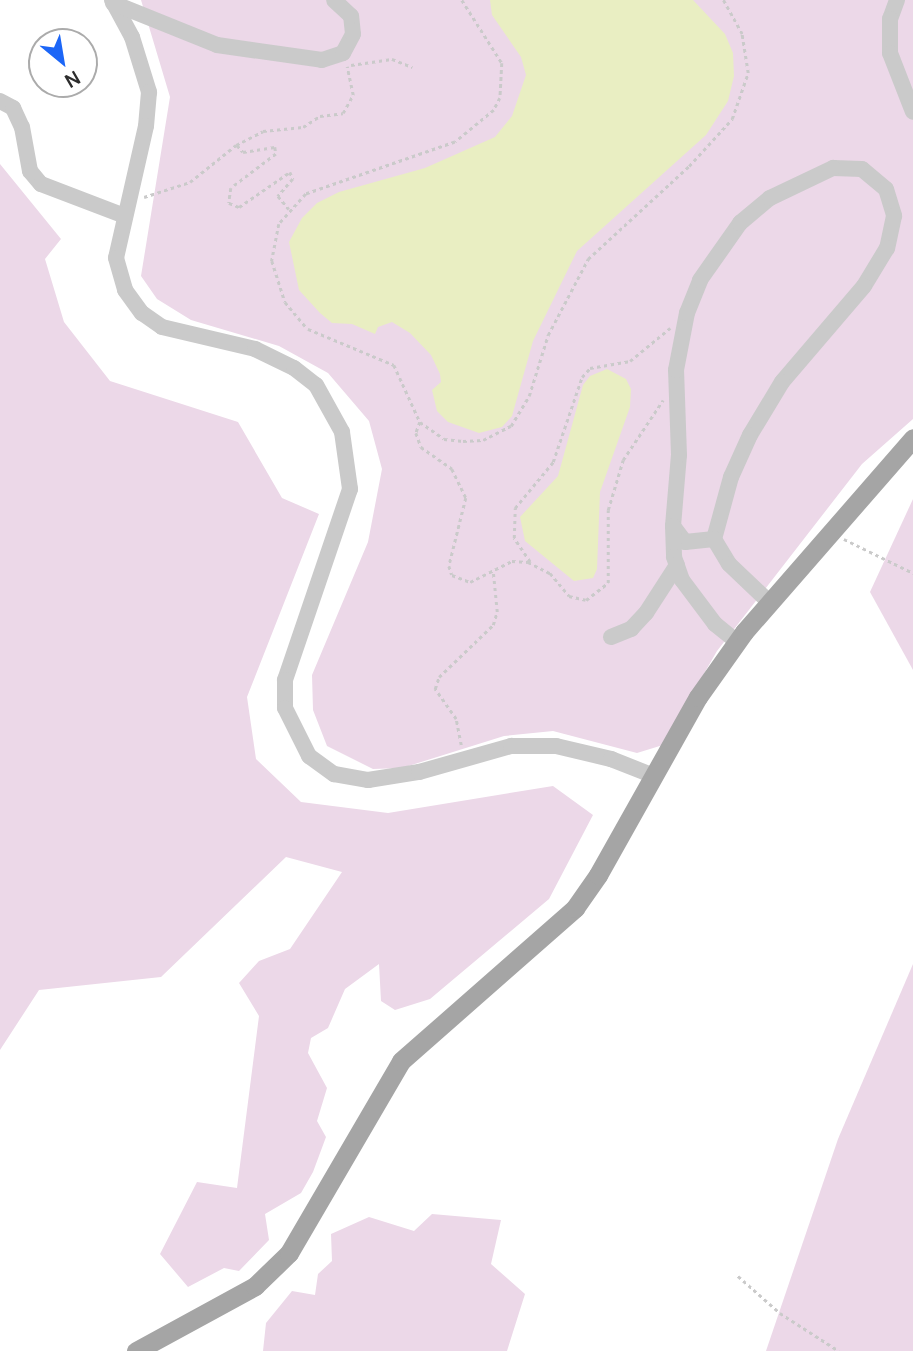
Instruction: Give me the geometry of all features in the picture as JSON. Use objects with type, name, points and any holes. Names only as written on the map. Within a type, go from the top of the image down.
[{"type":"main road","points":[[136,1351],[255,1286],[289,1253],[401,1062],[575,908],[698,697],[737,642],[829,531],[913,438]]},
{"type":"street","points":[[113,1],[216,44],[323,60],[343,60],[353,34],[351,16],[334,0]]},
{"type":"street","points":[[897,0],[890,19],[890,53],[913,112]]},
{"type":"street","points":[[113,1],[132,37],[149,92],[116,258],[125,290],[142,313],[162,327],[255,349],[294,368],[316,385],[342,432],[349,489],[285,680],[285,708],[309,756],[334,774],[368,780],[462,760],[511,746],[556,746],[611,758],[654,776]]},
{"type":"street","points":[[0,101],[13,108],[18,118],[30,171],[41,184],[125,216]]},
{"type":"street","points":[[737,642],[698,604],[677,565],[673,526],[678,396],[676,370],[684,327],[700,279],[740,223],[770,198],[833,168],[862,169],[886,189],[894,216],[887,248],[864,286],[782,382],[750,435],[731,477],[714,539],[729,564],[769,602]]},
{"type":"street","points":[[673,526],[685,542],[714,539]]},
{"type":"street","points":[[611,636],[639,621],[677,565]]},
{"type":"path","points":[[460,0],[495,45],[502,63],[500,98],[485,122],[429,154],[323,185],[289,209],[272,244],[274,271],[285,302],[323,339],[394,365],[404,379],[420,422],[444,439],[463,441],[483,440],[510,426],[528,396],[548,335],[588,259],[689,166],[732,119],[748,73],[742,34],[723,0]]},
{"type":"path","points":[[130,193],[144,197],[190,182],[236,145],[263,131],[303,127],[320,116],[343,113],[353,95],[343,60],[384,59],[412,67]]},
{"type":"path","points":[[236,145],[243,152],[275,147],[276,154],[231,188],[229,203],[239,208],[290,172],[293,179],[278,196],[289,209]]},
{"type":"path","points":[[531,563],[514,538],[515,508],[553,461],[582,377],[590,368],[630,361],[666,328],[684,327]]},
{"type":"path","points":[[420,422],[416,433],[421,447],[452,469],[466,498],[449,566],[452,575],[470,582],[512,561],[531,563],[550,573],[577,600],[602,592],[609,570],[608,510],[623,460],[652,412],[663,401],[678,396]]},
{"type":"path","points":[[829,531],[913,573]]},
{"type":"path","points":[[462,760],[456,719],[435,689],[439,677],[493,625],[497,612],[493,571]]},
{"type":"path","points":[[738,1276],[780,1313],[839,1351]]},
{"type":"shaded area","points":[[141,0],[913,0],[913,419],[862,464],[717,651],[663,745],[637,753],[553,731],[504,736],[402,768],[373,769],[327,746],[313,710],[312,675],[368,542],[382,469],[369,421],[328,373],[279,346],[191,320],[157,299],[141,276],[170,97]]},
{"type":"shaded area","points":[[490,0],[693,0],[725,34],[733,53],[734,76],[728,101],[706,135],[577,251],[533,341],[512,416],[502,427],[479,433],[448,422],[437,411],[432,390],[441,382],[440,374],[431,355],[410,333],[392,322],[378,327],[375,334],[352,324],[332,323],[320,313],[299,290],[289,242],[302,218],[317,203],[339,192],[425,168],[495,137],[512,116],[526,75],[521,57],[492,15]]},
{"type":"shaded area","points":[[0,164],[61,239],[45,259],[64,322],[110,381],[238,422],[282,498],[319,514],[247,697],[256,759],[301,802],[388,813],[553,786],[593,815],[549,899],[430,999],[395,1010],[381,1001],[379,964],[345,989],[328,1028],[311,1038],[308,1053],[327,1088],[317,1121],[326,1137],[313,1172],[301,1193],[265,1214],[269,1240],[239,1271],[224,1268],[188,1287],[160,1254],[197,1182],[237,1188],[259,1016],[239,983],[259,961],[290,949],[342,872],[286,857],[161,977],[39,990],[0,1050]]},
{"type":"shaded area","points":[[607,369],[626,379],[631,389],[630,407],[600,492],[597,569],[593,578],[574,581],[525,541],[520,517],[558,476],[583,385],[590,376]]},
{"type":"shaded area","points":[[913,499],[913,670],[870,592]]},
{"type":"shaded area","points":[[913,964],[913,1351],[766,1351],[838,1139]]},
{"type":"shaded area","points":[[432,1214],[501,1220],[491,1264],[525,1294],[507,1351],[263,1351],[266,1323],[292,1291],[315,1295],[318,1274],[332,1261],[331,1234],[369,1217],[414,1231]]}]
